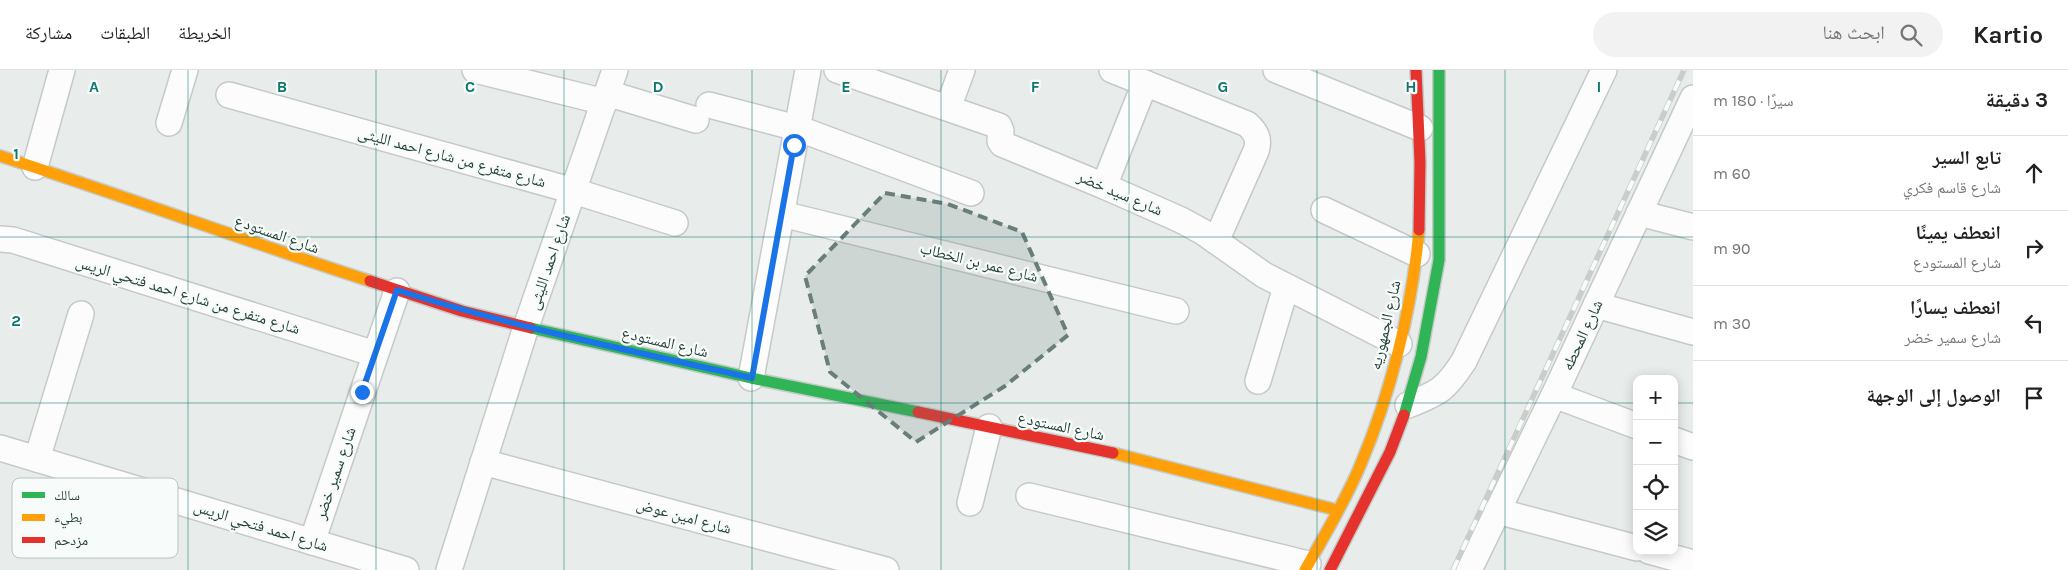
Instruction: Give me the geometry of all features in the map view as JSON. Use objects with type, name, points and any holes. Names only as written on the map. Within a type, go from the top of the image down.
[{"type":"street","points":[[35,167],[62,70]]},
{"type":"street","points":[[169,123],[184,70]]},
{"type":"street","points":[[475,70],[606,97],[797,128],[972,193]]},
{"type":"street","name":"شارع احمد الليثى","points":[[449,570],[526,327],[616,70]]},
{"type":"street","points":[[752,378],[808,70]]},
{"type":"street","name":"شارع سيد خضر","points":[[837,70],[998,126],[1001,131],[1000,141],[1002,144],[1181,220],[1216,241],[1246,264],[1286,287],[1400,344]]},
{"type":"street","points":[[948,108],[962,70]]},
{"type":"street","points":[[1112,70],[1247,124],[1257,136],[1258,144],[1256,151],[1216,241]]},
{"type":"street","points":[[1276,70],[1420,128]]},
{"type":"street","points":[[1408,405],[1440,391],[1450,383],[1464,361],[1604,70]]},
{"type":"street","name":"شارع الجمهوريه","points":[[1315,568],[1337,510],[1360,466],[1385,395],[1409,304],[1416,254],[1420,187],[1420,71]]},
{"type":"street","name":"شارع الجمهوريه","points":[[1315,568],[1381,472],[1408,405],[1421,357],[1439,260],[1420,71]]},
{"type":"street","points":[[1104,186],[1145,83]]},
{"type":"street","name":"شارع متفرع من شارع احمد الليثى","points":[[229,95],[574,191],[675,223]]},
{"type":"street","name":"شارع المحطه","points":[[1469,570],[1554,395],[1693,98]]},
{"type":"street","name":"شارع المستودع","points":[[0,156],[270,249],[462,311],[752,378],[1092,448],[1337,510]]},
{"type":"street","points":[[1324,210],[1416,254]]},
{"type":"street","points":[[1639,213],[1693,227]]},
{"type":"street","name":"شارع عمر بن الخطاب","points":[[782,214],[1176,311]]},
{"type":"street","name":"شارع متفرع من شارع احمد فتحي الريس","points":[[0,239],[13,240],[375,354]]},
{"type":"street","points":[[1258,381],[1286,287]]},
{"type":"street","name":"شارع سمير خضر","points":[[312,542],[397,290]]},
{"type":"street","points":[[1596,305],[1693,332]]},
{"type":"street","points":[[37,459],[81,314]]},
{"type":"street","points":[[1554,395],[1633,425]]},
{"type":"street","points":[[970,503],[989,427]]},
{"type":"street","points":[[1678,441],[1693,447]]},
{"type":"street","name":"شارع احمد فتحي الريس","points":[[0,448],[100,478]]},
{"type":"street","name":"شارع امين عوض","points":[[483,462],[819,562],[886,570]]},
{"type":"street","points":[[1360,466],[1381,472]]},
{"type":"street","points":[[1029,496],[1315,568]]},
{"type":"street","name":"شارع احمد فتحي الريس","points":[[178,502],[312,542],[358,563],[406,570]]},
{"type":"street","points":[[1498,511],[1633,547]]},
{"type":"street","points":[[1664,555],[1693,563]]},
{"type":"highlighted area","points":[[885,193],[948,204],[1022,232],[1068,335],[1005,386],[916,442],[830,372],[805,276]]},
{"type":"railway","points":[[1453,570],[1684,70]]},
{"type":"traffic: fast","points":[[1404,415],[1421,357],[1439,260],[1439,70]]},
{"type":"traffic: fast","points":[[531,328],[751,378],[918,412]]},
{"type":"traffic: slow","points":[[0,156],[370,281]]},
{"type":"traffic: slow","points":[[1305,570],[1354,479],[1381,409],[1405,320],[1416,260],[1419,230]]},
{"type":"traffic: slow","points":[[1113,453],[1337,510]]},
{"type":"traffic: jam","points":[[1416,70],[1420,162],[1419,230]]},
{"type":"traffic: jam","points":[[370,281],[462,311],[531,328]]},
{"type":"traffic: jam","points":[[918,412],[1113,453]]},
{"type":"traffic: jam","points":[[1330,570],[1390,452],[1404,415]]},
{"type":"route","points":[[362,392],[397,290],[462,311],[526,327],[752,378],[794,145]]}]
